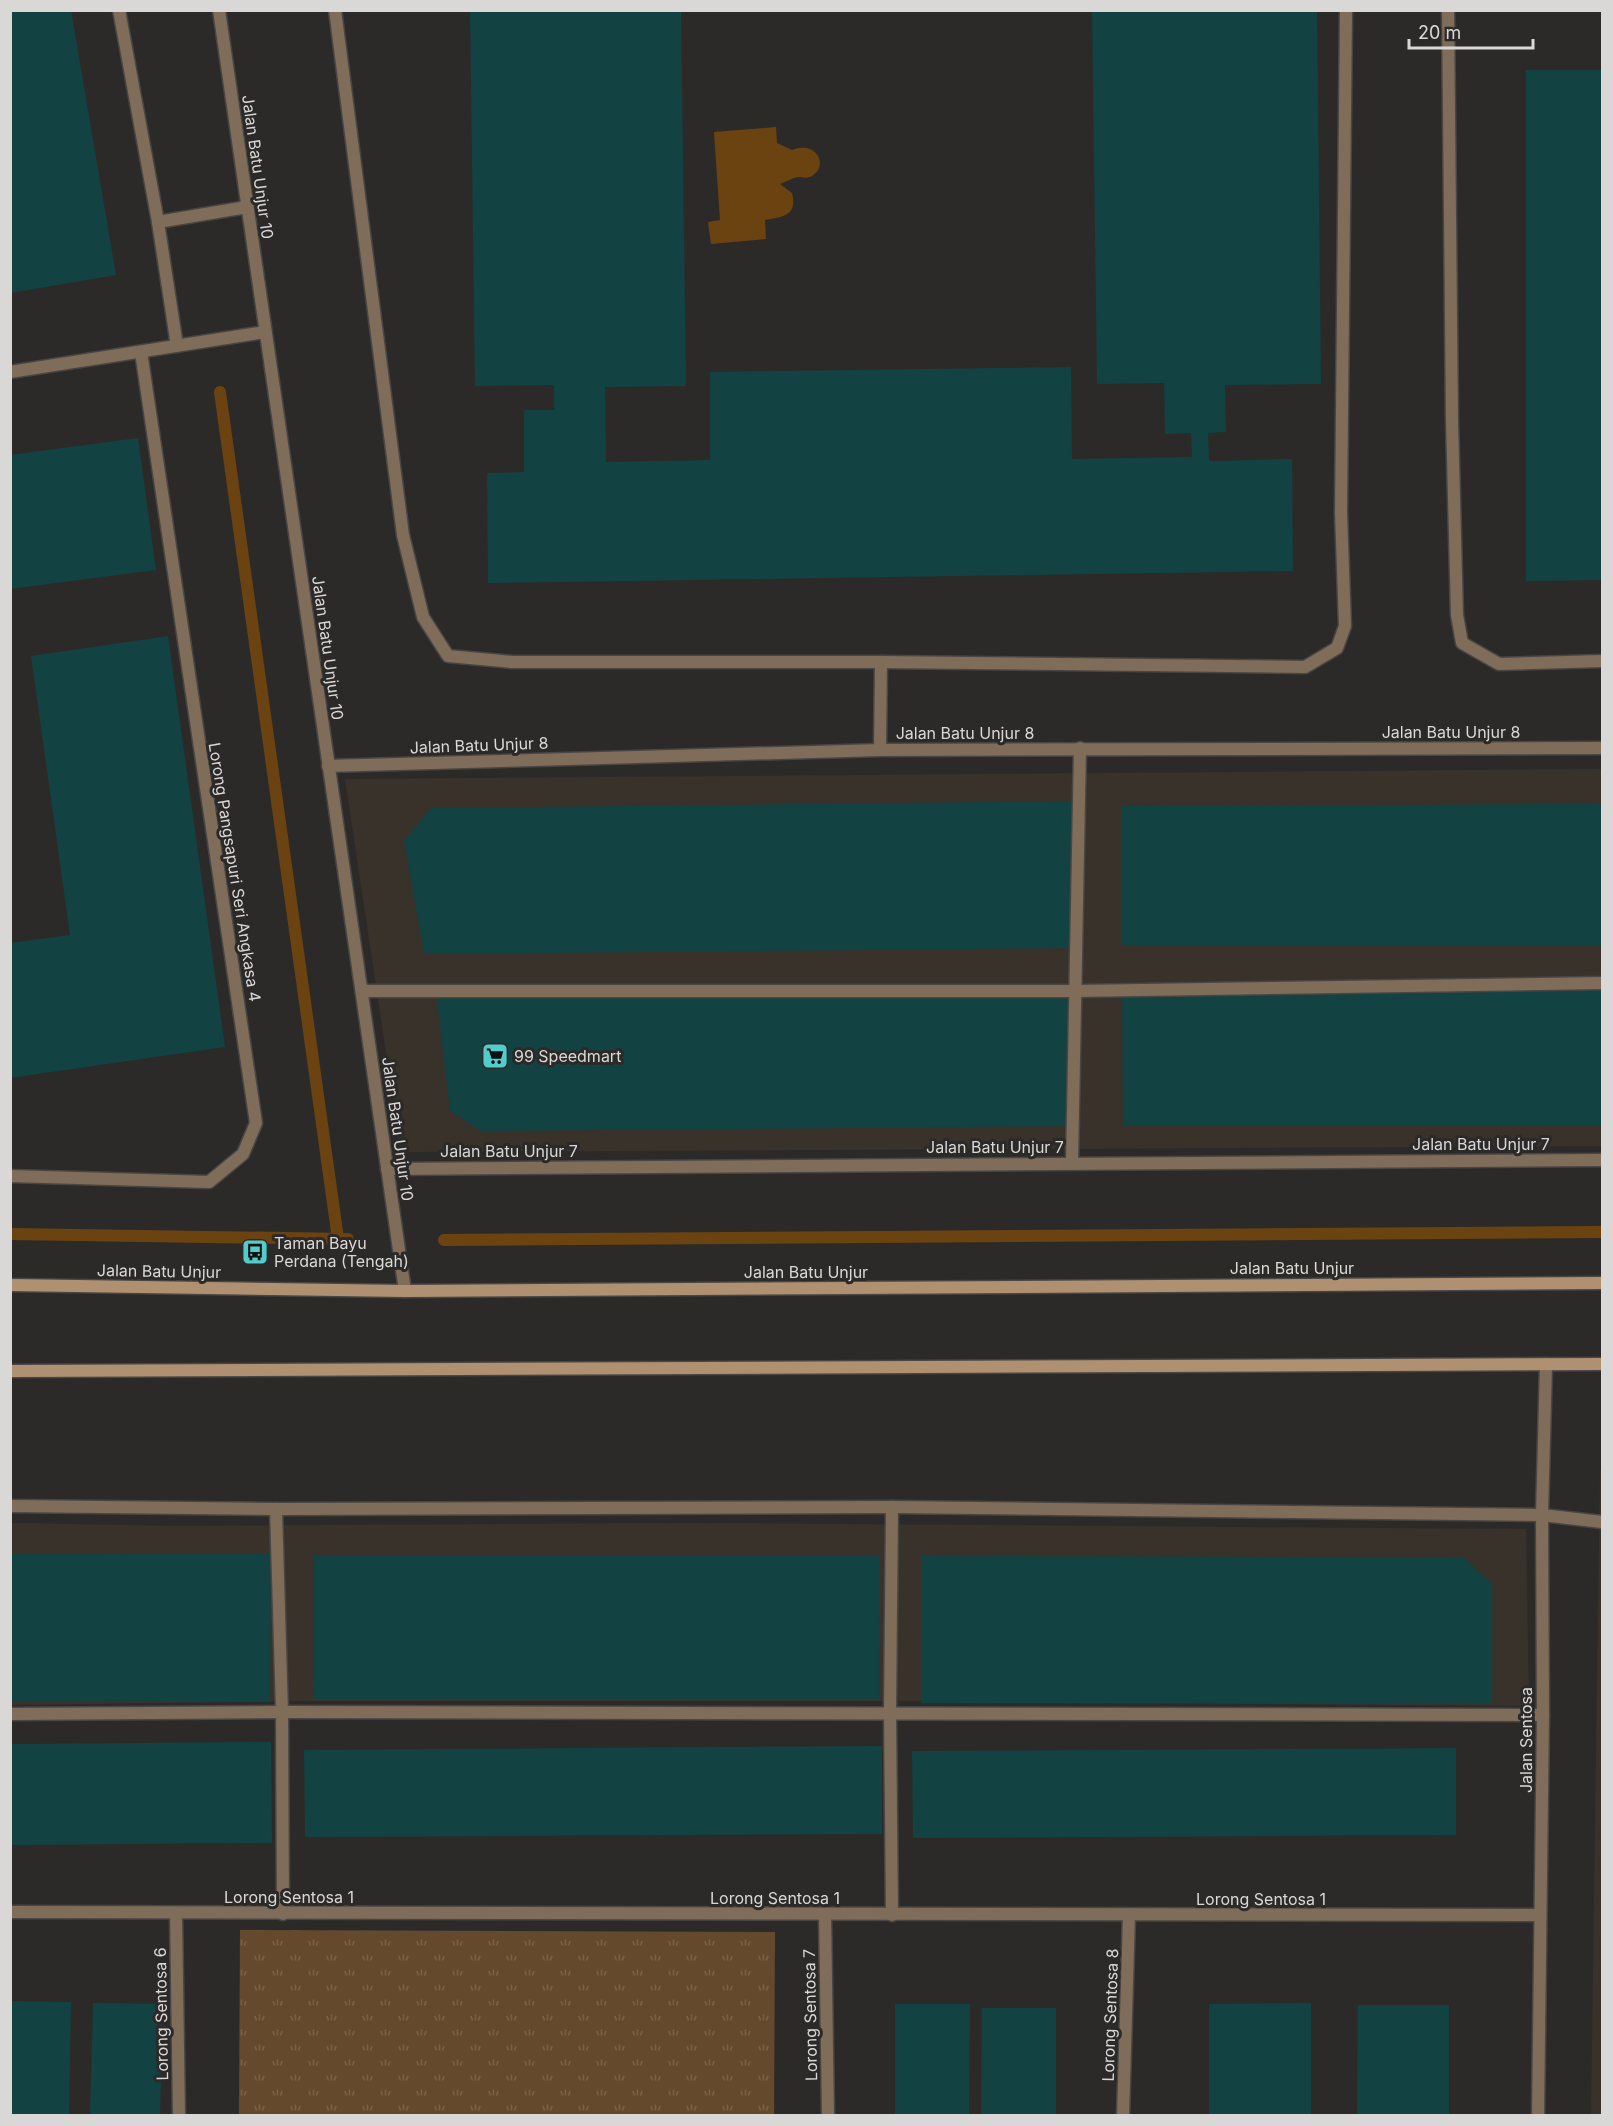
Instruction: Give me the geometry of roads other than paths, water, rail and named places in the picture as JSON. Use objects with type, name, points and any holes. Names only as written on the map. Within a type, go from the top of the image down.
[{"type":"main road","name":"Jalan Batu Unjur","points":[[10,1286],[405,1291],[1602,1283]]},
{"type":"main road","points":[[10,1371],[1602,1364]]},
{"type":"street","points":[[119,10],[158,222],[177,346]]},
{"type":"street","name":"Jalan Batu Unjur 10","points":[[219,10],[405,1291]]},
{"type":"street","points":[[335,10],[403,535],[423,617],[448,656],[512,662],[881,662],[1305,667],[1337,648],[1345,626],[1341,512],[1346,10]]},
{"type":"street","points":[[1448,10],[1452,420],[1457,615],[1462,643],[1499,664],[1602,661]]},
{"type":"street","points":[[158,222],[247,207]]},
{"type":"street","points":[[10,372],[265,332]]},
{"type":"street","name":"Lorong Pangsapuri Seri Angkasa 4","points":[[10,1176],[209,1182],[243,1154],[256,1123],[141,352]]},
{"type":"street","points":[[880,750],[881,662]]},
{"type":"street","points":[[1072,1163],[1080,748]]},
{"type":"street","name":"Jalan Batu Unjur 8","points":[[328,765],[880,750],[1602,748]]},
{"type":"street","points":[[362,991],[1076,991],[1602,983]]},
{"type":"street","name":"Jalan Batu Unjur 7","points":[[387,1169],[1602,1160]]},
{"type":"street","name":"Jalan Sentosa","points":[[1538,2115],[1543,1715],[1542,1515],[1546,1364]]},
{"type":"street","points":[[10,1506],[276,1509],[892,1507],[1542,1515],[1602,1522]]},
{"type":"street","points":[[892,1507],[890,1713],[892,1915]]},
{"type":"street","points":[[276,1509],[282,1712],[283,1914]]},
{"type":"street","points":[[10,1714],[282,1712],[1543,1715]]},
{"type":"street","name":"Lorong Sentosa 1","points":[[10,1912],[1540,1915]]},
{"type":"street","name":"Lorong Sentosa 6","points":[[176,1913],[179,2115]]},
{"type":"street","name":"Lorong Sentosa 7","points":[[825,1914],[828,2115]]},
{"type":"street","name":"Lorong Sentosa 8","points":[[1123,2115],[1129,1915]]},
{"type":"waterway","points":[[220,392],[338,1239]]},
{"type":"waterway","points":[[444,1240],[1602,1232]]},
{"type":"waterway","points":[[10,1234],[348,1239]]},
{"type":"place","name":"99 Speedmart","points":[[495,1056]]},
{"type":"place","name":"Taman Bayu Perdana (Tengah)","points":[[255,1252]]}]
